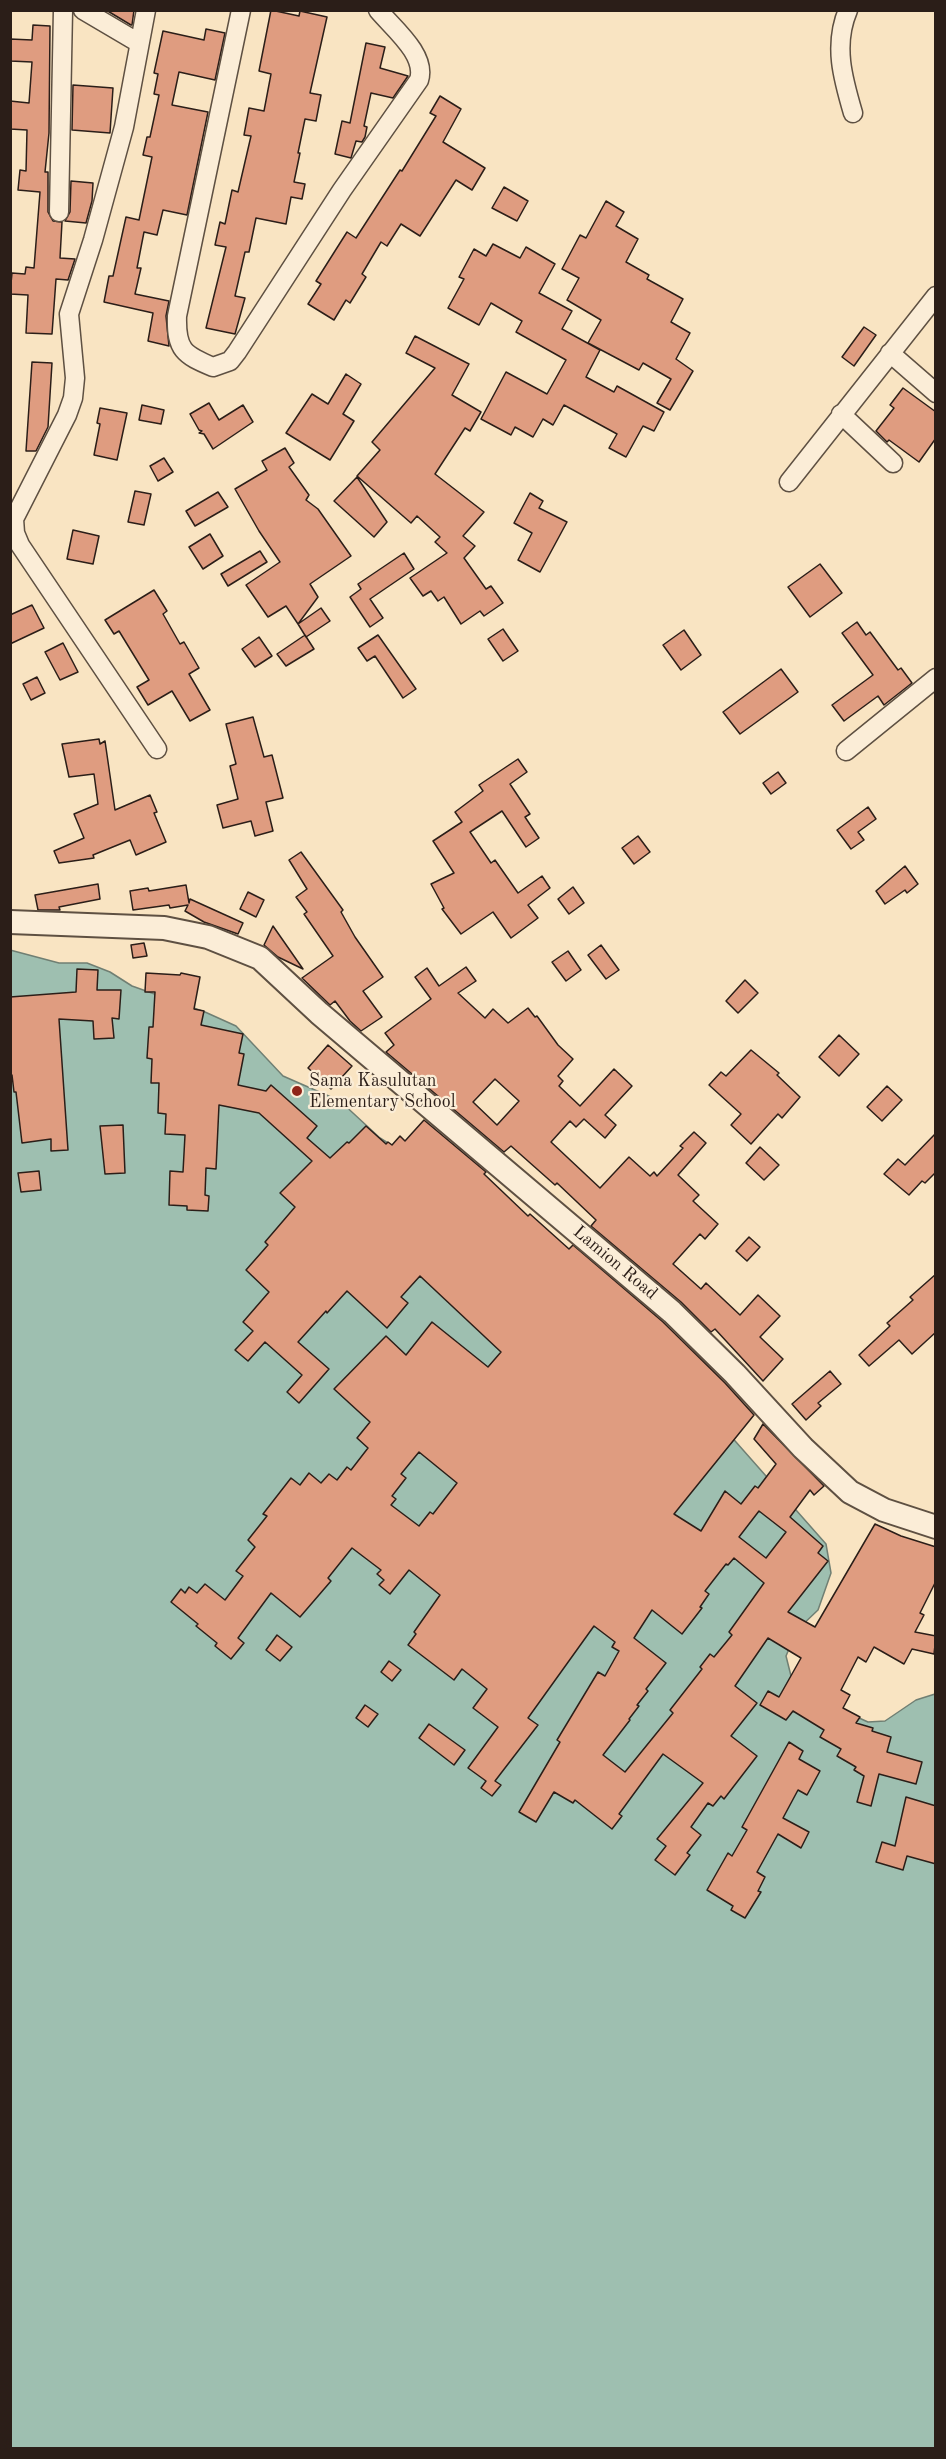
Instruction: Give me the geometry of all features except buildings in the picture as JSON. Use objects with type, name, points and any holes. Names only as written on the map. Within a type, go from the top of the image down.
[{"type":"street","points":[[59,212],[63,10]]},
{"type":"street","points":[[83,10],[139,43]]},
{"type":"street","points":[[146,10],[124,127],[93,240],[69,314],[75,378],[73,398],[59,432],[17,512],[15,527],[20,545],[157,749]]},
{"type":"street","points":[[241,10],[177,316],[177,330],[184,353],[213,367],[230,362],[342,190],[419,80],[421,68],[417,57],[378,10]]},
{"type":"street","points":[[848,10],[840,44],[842,72],[853,113]]},
{"type":"street","points":[[789,482],[936,296]]},
{"type":"street","points":[[890,353],[936,393]]},
{"type":"street","points":[[841,414],[893,463]]},
{"type":"street","points":[[846,751],[936,678]]},
{"type":"street","name":"Lamion Road","points":[[10,922],[164,928],[208,937],[260,958],[295,988],[319,1013],[672,1312],[735,1374],[803,1448],[850,1492],[884,1510],[936,1527]]},
{"type":"shaded area","points":[[10,950],[59,963],[87,963],[110,972],[132,986],[205,1012],[236,1026],[283,1076],[340,1101],[380,1138],[465,1191],[721,1425],[826,1544],[831,1573],[818,1610],[797,1630],[786,1656],[791,1676],[848,1713],[868,1722],[885,1721],[916,1700],[935,1694],[936,2448],[11,2448]]},
{"type":"place","name":"Sama Kasulutan Elementary School","points":[[297,1091]]}]
